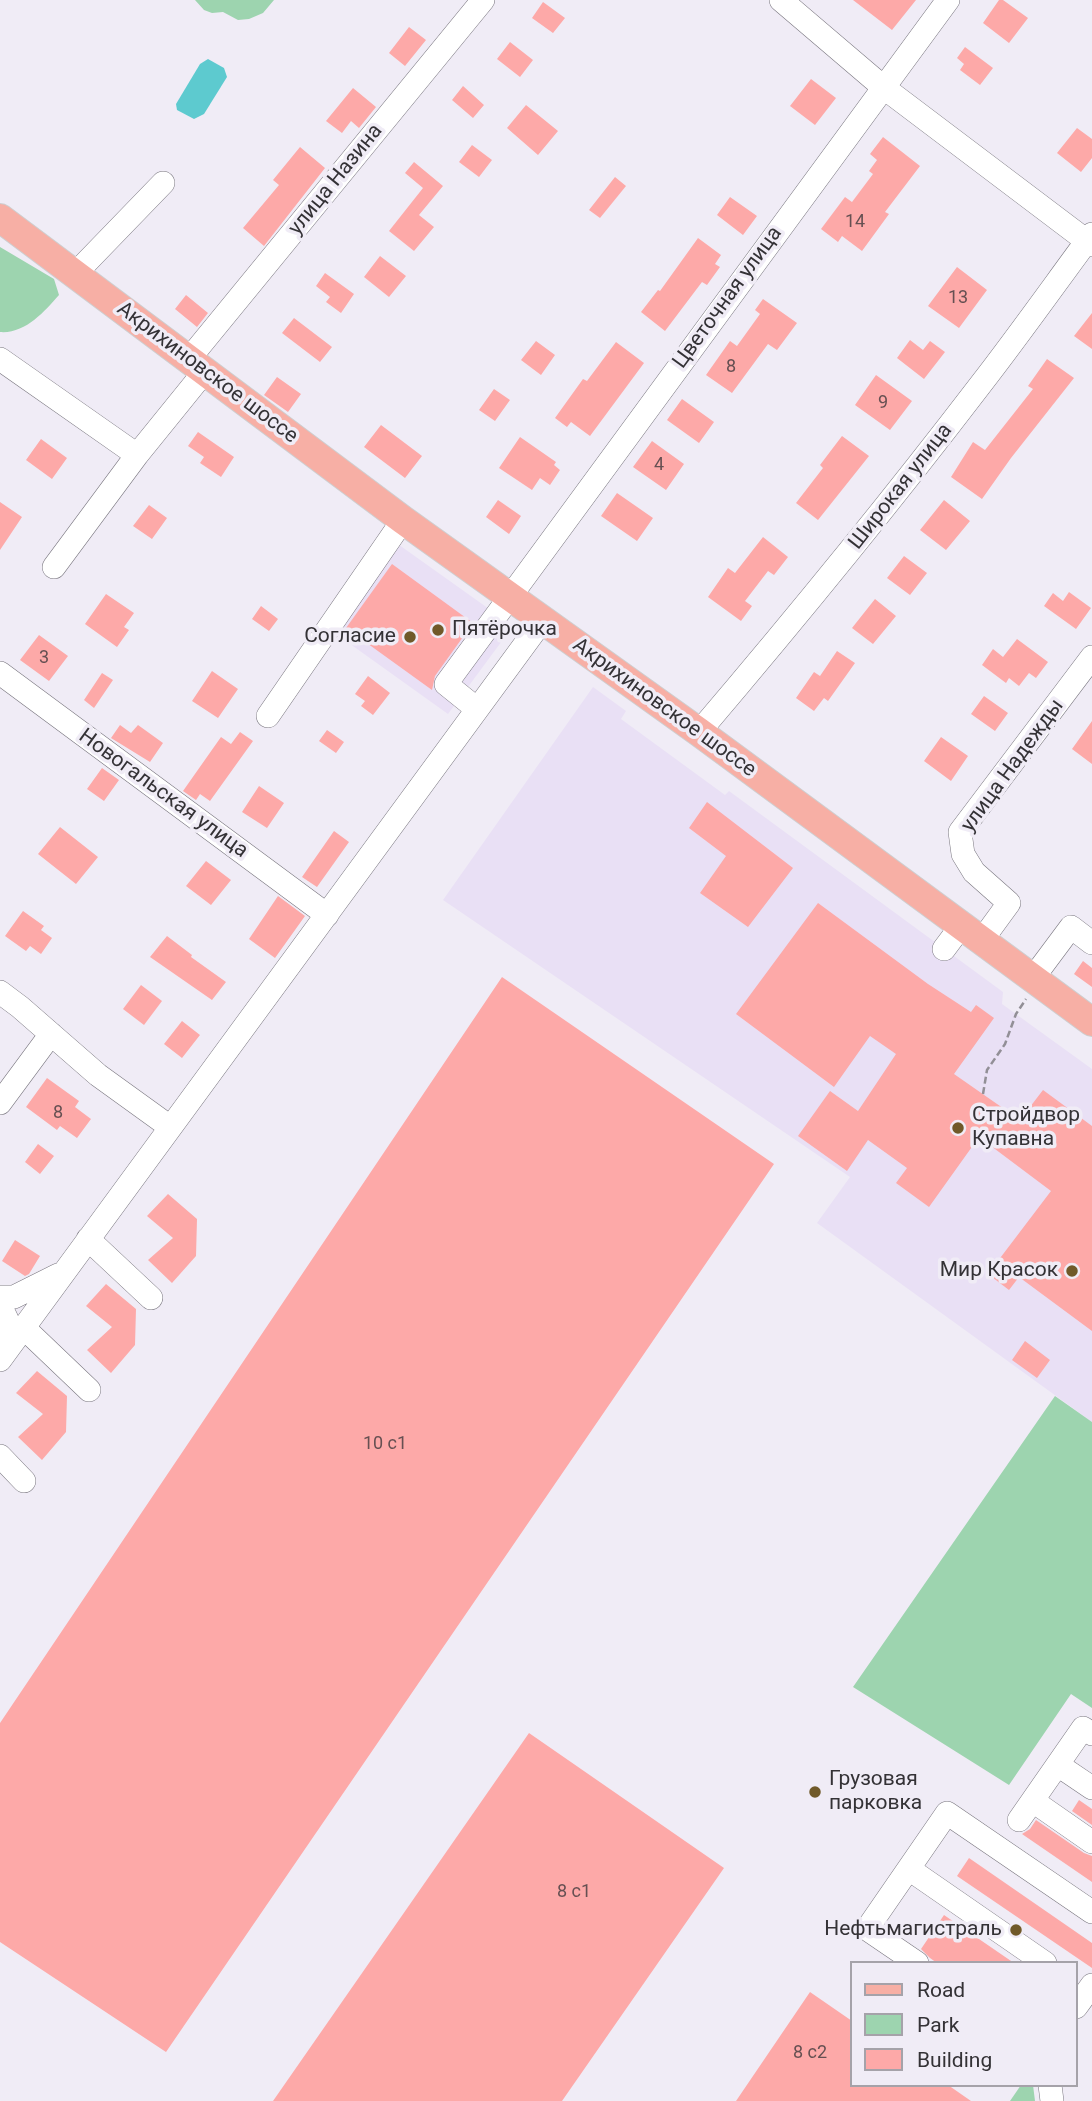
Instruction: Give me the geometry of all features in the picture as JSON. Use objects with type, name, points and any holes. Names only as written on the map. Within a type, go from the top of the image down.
[{"type":"main road","name":"Акрихиновское шоссе","points":[[0,218],[403,520],[972,932],[1030,987],[1092,1022]]},
{"type":"street","name":"улица Назина","points":[[54,567],[137,455],[197,365],[483,0]]},
{"type":"street","points":[[782,0],[883,87],[1090,240]]},
{"type":"street","name":"Цветочная улица","points":[[477,709],[446,684],[948,0]]},
{"type":"street","points":[[75,274],[163,183]]},
{"type":"street","name":"Широкая улица","points":[[699,732],[851,550],[1090,240]]},
{"type":"street","points":[[0,359],[137,455]]},
{"type":"street","points":[[268,716],[403,520]]},
{"type":"street","points":[[11,1344],[542,621]]},
{"type":"street","name":"улица Надежды","points":[[972,932],[1009,902],[974,872],[963,854],[960,832],[1092,657]]},
{"type":"street","name":"Новогальская улица","points":[[0,673],[327,915]]},
{"type":"street","points":[[1030,987],[1071,927],[1092,943]]},
{"type":"street","points":[[944,949],[972,932]]},
{"type":"street","points":[[0,992],[98,1075],[170,1127]]},
{"type":"street","points":[[0,1103],[51,1034]]},
{"type":"street","points":[[88,1239],[151,1298]]},
{"type":"street","points":[[0,1297],[14,1297],[63,1273]]},
{"type":"street","points":[[0,1305],[10,1326],[11,1344]]},
{"type":"street","points":[[11,1344],[89,1390]]},
{"type":"street","points":[[0,1456],[24,1481]]},
{"type":"street","points":[[1019,1821],[1083,1728],[1092,1734]]},
{"type":"street","points":[[1058,1765],[1092,1788]]},
{"type":"street","points":[[1032,1801],[1092,1842]]},
{"type":"street","points":[[914,1961],[867,1929],[947,1813],[1092,1912]]},
{"type":"street","points":[[909,1869],[1042,1961]]},
{"type":"path","points":[[983,1094],[986,1070],[1005,1044],[1030,987]]},
{"type":"shaded area","points":[[395,542],[513,626],[448,714],[332,631]]},
{"type":"shaded area","points":[[593,687],[626,711],[621,719],[725,795],[729,791],[1003,992],[1002,1004],[1092,1069],[1092,1422],[817,1223],[850,1177],[443,900]]},
{"type":"green space","points":[[195,0],[274,0],[263,13],[238,20],[223,12],[212,13],[204,10]]},
{"type":"green space","points":[[0,247],[54,279],[59,295],[33,321],[9,332],[0,332]]},
{"type":"green space","points":[[1055,1396],[1092,1422],[1092,1708],[1071,1694],[1009,1785],[853,1687]]},
{"type":"green space","points":[[1020,2087],[1033,2087],[1035,2101],[1010,2101]]},
{"type":"water","points":[[208,59],[224,68],[227,77],[204,114],[194,119],[177,110],[176,104],[200,64]]},
{"type":"building","points":[[853,0],[916,0],[892,30]]},
{"type":"building","points":[[999,0],[1003,0],[1028,18],[1009,43],[983,23]]},
{"type":"building","points":[[543,2],[565,18],[553,33],[532,18]]},
{"type":"building","points":[[409,27],[426,40],[405,66],[389,53]]},
{"type":"building","points":[[510,42],[533,60],[520,77],[497,59]]},
{"type":"building","points":[[965,47],[993,68],[980,85],[960,70],[964,64],[957,58]]},
{"type":"building","points":[[811,79],[836,98],[815,125],[790,106]]},
{"type":"building","points":[[463,86],[484,105],[473,118],[452,100]]},
{"type":"building","points":[[353,88],[376,107],[359,128],[351,121],[342,133],[326,121]]},
{"type":"building","points":[[526,105],[558,131],[538,155],[507,128]]},
{"type":"building","points":[[1077,128],[1092,139],[1092,158],[1081,172],[1057,153]]},
{"type":"building","points":[[883,137],[920,166],[885,212],[889,214],[862,251],[842,236],[838,242],[821,229],[845,197],[852,202],[873,174],[869,171],[877,160],[870,154]]},
{"type":"building","points":[[472,145],[492,160],[479,177],[459,162]]},
{"type":"building","points":[[300,147],[325,168],[264,246],[243,228],[279,185],[273,180]]},
{"type":"building","points":[[414,162],[443,186],[419,215],[434,227],[414,251],[389,231],[423,188],[405,173]]},
{"type":"building","points":[[615,177],[626,186],[600,218],[589,210]]},
{"type":"building","points":[[730,197],[757,216],[743,235],[717,215]]},
{"type":"building","points":[[698,238],[721,255],[715,264],[720,267],[707,285],[702,282],[665,331],[641,312],[658,290],[660,291]]},
{"type":"building","points":[[380,256],[406,276],[389,297],[364,277]]},
{"type":"building","points":[[957,267],[987,290],[959,328],[928,306]]},
{"type":"building","points":[[325,273],[354,294],[341,313],[326,302],[330,297],[316,286]]},
{"type":"building","points":[[186,295],[208,313],[197,327],[175,309]]},
{"type":"building","points":[[763,299],[797,323],[777,350],[768,344],[732,393],[706,375],[730,341],[737,346],[760,314],[755,310]]},
{"type":"building","points":[[1092,313],[1092,349],[1074,336]]},
{"type":"building","points":[[294,318],[332,347],[320,362],[282,333]]},
{"type":"building","points":[[910,340],[923,350],[930,341],[945,352],[924,379],[897,358]]},
{"type":"building","points":[[536,341],[555,355],[541,375],[521,360]]},
{"type":"building","points":[[616,342],[644,363],[590,436],[571,422],[567,427],[555,418],[583,379],[587,381]]},
{"type":"building","points":[[1047,359],[1074,378],[982,499],[951,477],[973,442],[985,450],[1033,389],[1028,386]]},
{"type":"building","points":[[876,375],[912,401],[890,430],[855,405]]},
{"type":"building","points":[[277,377],[301,394],[288,412],[264,395]]},
{"type":"building","points":[[494,389],[510,400],[495,421],[479,410]]},
{"type":"building","points":[[682,399],[714,422],[699,443],[667,420]]},
{"type":"building","points":[[381,425],[422,456],[405,478],[364,447]]},
{"type":"building","points":[[198,432],[234,457],[221,477],[200,463],[204,457],[188,446]]},
{"type":"building","points":[[842,436],[869,456],[818,520],[796,503],[823,468],[820,465]]},
{"type":"building","points":[[520,437],[556,462],[554,465],[560,470],[550,485],[540,478],[532,490],[499,468]]},
{"type":"building","points":[[41,439],[67,458],[52,479],[26,460]]},
{"type":"building","points":[[652,441],[684,464],[666,490],[633,467]]},
{"type":"building","points":[[617,493],[653,518],[637,541],[601,516]]},
{"type":"building","points":[[498,500],[521,516],[509,534],[486,517]]},
{"type":"building","points":[[944,500],[970,521],[946,550],[920,530]]},
{"type":"building","points":[[0,502],[22,517],[0,550]]},
{"type":"building","points":[[149,505],[167,518],[152,539],[133,526]]},
{"type":"building","points":[[763,537],[788,557],[774,575],[768,571],[745,601],[752,606],[741,621],[708,597],[728,568],[735,573]]},
{"type":"building","points":[[904,556],[927,573],[910,595],[887,578]]},
{"type":"building","points":[[392,564],[473,623],[435,676],[432,690],[346,628]]},
{"type":"building","points":[[1069,592],[1091,608],[1076,629],[1044,606],[1053,593],[1063,601]]},
{"type":"building","points":[[106,594],[134,613],[124,627],[129,630],[117,647],[85,624]]},
{"type":"building","points":[[875,599],[896,616],[873,644],[852,628]]},
{"type":"building","points":[[261,606],[278,619],[269,631],[252,619]]},
{"type":"building","points":[[39,635],[68,656],[49,681],[20,660]]},
{"type":"building","points":[[1017,639],[1048,662],[1036,678],[1029,673],[1019,686],[1009,678],[1006,683],[982,665],[993,649],[1003,657]]},
{"type":"building","points":[[837,651],[855,663],[828,701],[824,698],[814,711],[796,698],[814,672],[820,676]]},
{"type":"building","points":[[212,671],[238,689],[218,718],[192,701]]},
{"type":"building","points":[[102,673],[113,680],[94,708],[84,700]]},
{"type":"building","points":[[368,676],[390,693],[373,715],[361,706],[365,701],[355,694]]},
{"type":"building","points":[[984,696],[1008,713],[995,731],[971,714]]},
{"type":"building","points":[[1092,721],[1092,764],[1072,749]]},
{"type":"building","points":[[120,725],[131,733],[138,725],[163,743],[150,762],[111,738]]},
{"type":"building","points":[[327,730],[344,742],[336,753],[319,741]]},
{"type":"building","points":[[240,732],[253,741],[210,801],[200,794],[196,800],[183,791],[221,737],[231,744]]},
{"type":"building","points":[[941,737],[968,756],[951,781],[924,761]]},
{"type":"building","points":[[102,768],[119,780],[104,801],[87,789]]},
{"type":"building","points":[[259,786],[284,803],[267,828],[242,812]]},
{"type":"building","points":[[707,802],[793,868],[748,927],[700,893],[726,856],[689,828]]},
{"type":"building","points":[[60,827],[98,857],[76,884],[38,854]]},
{"type":"building","points":[[334,831],[349,842],[317,887],[302,877]]},
{"type":"building","points":[[206,861],[231,880],[211,905],[186,886]]},
{"type":"building","points":[[278,896],[305,916],[275,958],[249,939]]},
{"type":"building","points":[[818,903],[928,984],[971,1012],[976,1005],[994,1018],[954,1074],[1020,1120],[1043,1090],[1092,1126],[1092,1331],[1019,1277],[1009,1290],[988,1274],[1051,1191],[979,1137],[929,1207],[896,1183],[907,1168],[868,1140],[847,1171],[798,1136],[830,1091],[858,1111],[896,1054],[870,1036],[834,1087],[736,1014]]},
{"type":"building","points":[[23,911],[44,926],[41,930],[52,938],[41,954],[30,946],[26,951],[5,936]]},
{"type":"building","points":[[167,936],[226,982],[212,1000],[150,957]]},
{"type":"building","points":[[1083,961],[1092,968],[1092,987],[1074,974]]},
{"type":"building","points":[[502,977],[774,1164],[166,2052],[0,1942],[0,1723]]},
{"type":"building","points":[[141,985],[162,1001],[144,1025],[123,1009]]},
{"type":"building","points":[[182,1021],[200,1035],[182,1058],[164,1044]]},
{"type":"building","points":[[47,1078],[79,1101],[75,1107],[91,1119],[77,1138],[60,1126],[57,1130],[26,1107]]},
{"type":"building","points":[[38,1144],[54,1156],[40,1174],[25,1162]]},
{"type":"building","points":[[168,1194],[197,1219],[196,1256],[172,1283],[148,1260],[173,1238],[147,1216]]},
{"type":"building","points":[[15,1240],[40,1256],[25,1276],[2,1261]]},
{"type":"building","points":[[106,1284],[136,1309],[135,1345],[111,1373],[87,1350],[112,1327],[86,1306]]},
{"type":"building","points":[[1025,1341],[1050,1360],[1037,1378],[1012,1360]]},
{"type":"building","points":[[37,1371],[67,1396],[66,1432],[42,1460],[18,1437],[43,1414],[16,1393]]},
{"type":"building","points":[[529,1733],[724,1868],[562,2101],[273,2101]]},
{"type":"building","points":[[1079,1800],[1092,1809],[1092,1825],[1072,1811]]},
{"type":"building","points":[[1036,1820],[1092,1856],[1092,1882],[1022,1834],[1030,1829]]},
{"type":"building","points":[[969,1858],[1092,1943],[1092,1968],[957,1876]]},
{"type":"building","points":[[944,1915],[1011,1961],[934,1961],[921,1949]]},
{"type":"building","points":[[810,1992],[850,2020],[850,2087],[951,2087],[971,2101],[736,2101]]},
{"type":"place","name":"Пятёрочка","points":[[438,630]]},
{"type":"place","name":"Согласие","points":[[410,637]]},
{"type":"place","name":"Стройдвор Купавна","points":[[958,1128]]},
{"type":"place","name":"Мир Красок","points":[[1072,1271]]},
{"type":"place","name":"Грузовая парковка","points":[[815,1792]]},
{"type":"place","name":"Нефтьмагистраль","points":[[1016,1930]]}]
